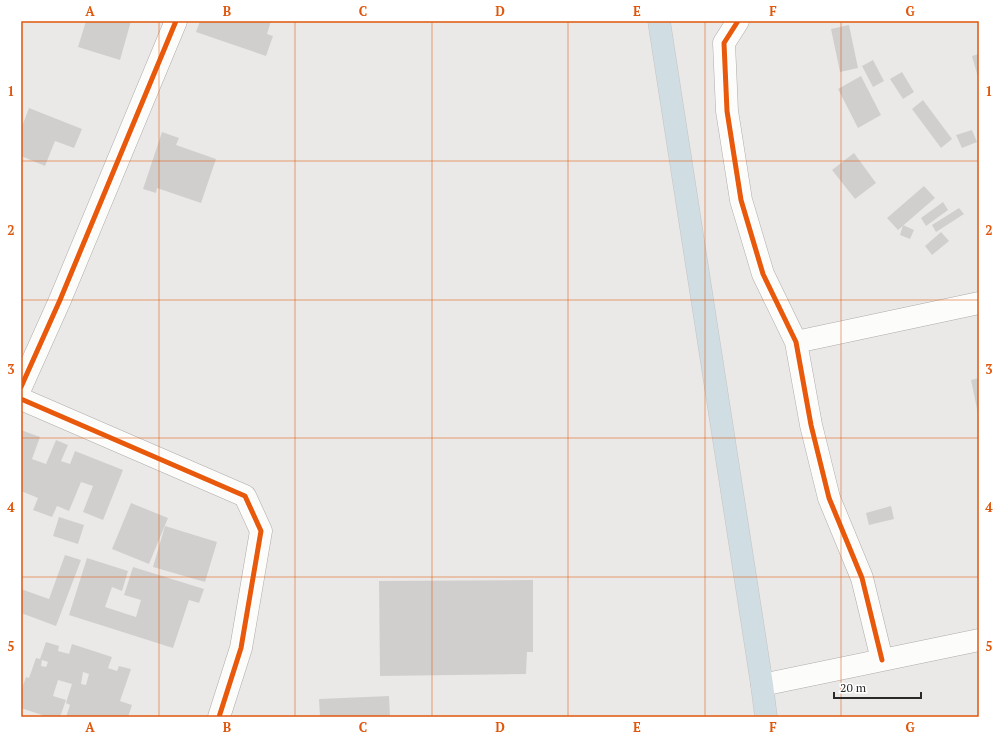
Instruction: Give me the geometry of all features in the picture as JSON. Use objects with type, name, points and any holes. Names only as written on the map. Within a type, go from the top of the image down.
[{"type":"highway","points":[[659,21],[766,717]]},
{"type":"street","points":[[21,387],[63,292],[176,21]]},
{"type":"street","points":[[738,21],[724,43],[727,112],[741,200],[763,274],[796,342],[811,425],[829,498],[862,578],[882,660]]},
{"type":"street","points":[[796,342],[979,303]]},
{"type":"street","points":[[21,399],[245,496],[261,531],[241,648],[218,717]]},
{"type":"street","points":[[762,685],[979,640]]},
{"type":"building","points":[[86,21],[131,21],[120,60],[78,47]]},
{"type":"building","points":[[200,21],[271,21],[267,34],[273,36],[266,56],[196,32]]},
{"type":"building","points":[[849,25],[858,68],[840,72],[831,29]]},
{"type":"building","points":[[979,54],[979,81],[972,56]]},
{"type":"building","points":[[873,60],[884,81],[873,87],[862,66]]},
{"type":"building","points":[[902,72],[914,92],[903,99],[890,79]]},
{"type":"building","points":[[861,76],[881,115],[858,128],[838,89]]},
{"type":"building","points":[[923,100],[952,139],[941,148],[912,109]]},
{"type":"building","points":[[29,108],[82,129],[74,148],[55,141],[45,166],[21,156],[21,129]]},
{"type":"building","points":[[972,130],[977,142],[962,148],[956,135]]},
{"type":"building","points":[[162,132],[179,138],[176,145],[216,159],[201,203],[157,188],[156,193],[143,189]]},
{"type":"building","points":[[854,153],[876,183],[855,199],[832,170]]},
{"type":"building","points":[[924,186],[935,198],[898,230],[887,218]]},
{"type":"building","points":[[943,202],[948,210],[926,226],[921,218]]},
{"type":"building","points":[[959,208],[964,214],[936,232],[932,225]]},
{"type":"building","points":[[903,225],[914,230],[910,239],[900,235]]},
{"type":"building","points":[[941,232],[949,241],[932,255],[925,246]]},
{"type":"building","points":[[979,378],[979,414],[978,414],[971,380]]},
{"type":"building","points":[[21,430],[40,437],[32,459],[46,464],[56,440],[68,445],[61,461],[70,464],[75,451],[123,470],[103,520],[83,512],[93,486],[81,482],[69,511],[57,506],[52,517],[33,510],[38,498],[21,491]]},
{"type":"building","points":[[131,503],[168,518],[149,564],[112,549]]},
{"type":"building","points":[[891,506],[894,519],[869,525],[866,513]]},
{"type":"building","points":[[59,517],[84,525],[78,544],[53,536]]},
{"type":"building","points":[[165,526],[217,542],[205,582],[153,567]]},
{"type":"building","points":[[65,555],[81,560],[56,626],[21,613],[21,589],[49,599]]},
{"type":"building","points":[[87,558],[128,571],[122,591],[112,587],[105,607],[136,617],[141,600],[124,595],[133,567],[204,589],[199,603],[189,600],[173,648],[69,615]]},
{"type":"building","points":[[533,580],[533,652],[527,652],[526,674],[380,676],[379,581]]},
{"type":"building","points":[[46,642],[59,646],[58,651],[69,654],[72,644],[112,657],[108,668],[117,671],[119,666],[131,669],[120,701],[132,705],[128,717],[66,717],[70,705],[66,703],[72,684],[58,680],[53,696],[66,700],[60,717],[48,717],[21,708],[21,691],[26,677],[29,678],[36,658],[40,659]],"holes":[[[42,660],[48,662],[46,667],[41,666]],[[83,672],[89,674],[86,685],[81,684]]]},
{"type":"building","points":[[389,696],[390,717],[320,717],[319,699]]},
{"type":"cycle path","points":[[21,387],[60,300],[176,21]]},
{"type":"cycle path","points":[[738,21],[724,43],[727,111],[741,200],[763,274],[796,342],[811,425],[829,498],[862,578],[882,660]]},
{"type":"cycle path","points":[[21,399],[245,496],[261,531],[241,648],[219,717]]}]
